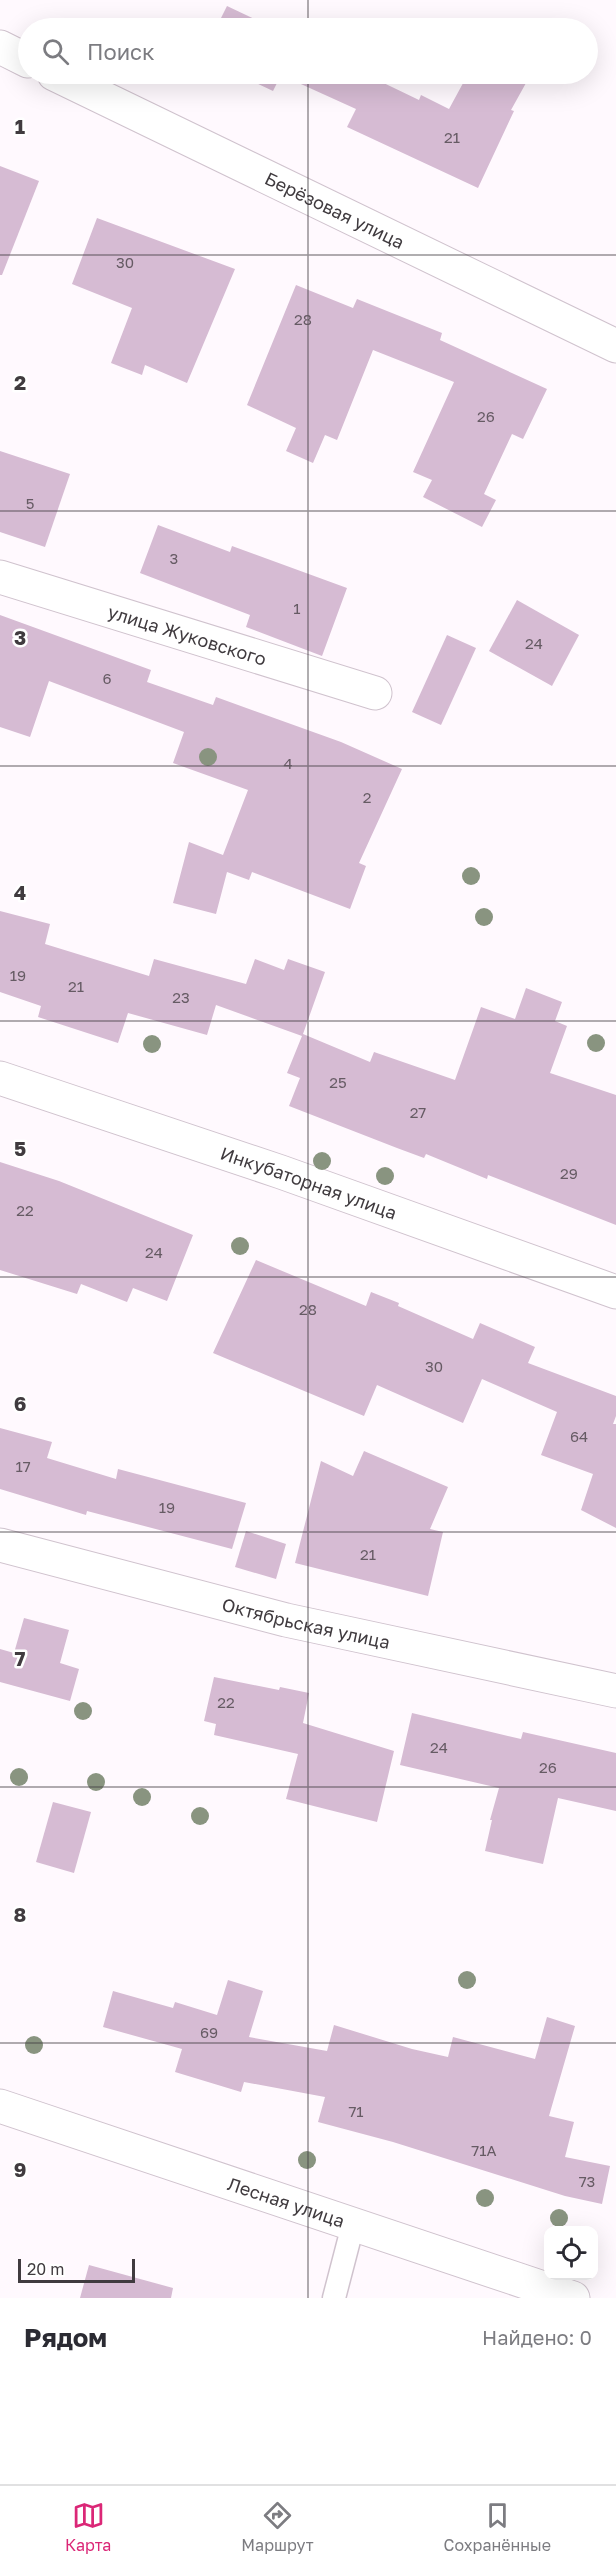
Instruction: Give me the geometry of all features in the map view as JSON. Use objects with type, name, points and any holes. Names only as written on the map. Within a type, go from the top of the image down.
[{"type":"street","points":[[0,47],[18,56]]},
{"type":"street","name":"Берёзовая улица","points":[[75,84],[616,346]]},
{"type":"street","name":"улица Жуковского","points":[[0,577],[375,693]]},
{"type":"street","name":"Инкубаторная улица","points":[[0,1078],[281,1172],[616,1292]]},
{"type":"street","name":"Октябрьская улица","points":[[0,1545],[286,1620],[616,1691]]},
{"type":"street","name":"Лесная улица","points":[[0,2106],[573,2298]]},
{"type":"lane","points":[[334,2298],[353,2225]]},
{"type":"building","points":[[227,6],[252,18],[221,18]]},
{"type":"building","points":[[258,84],[276,84],[273,91]]},
{"type":"building","points":[[301,84],[386,84],[419,100],[421,95],[449,109],[463,84],[525,84],[511,110],[514,111],[478,188],[347,127],[356,109]]},
{"type":"building","points":[[0,166],[39,181],[2,275],[0,275]]},
{"type":"building","points":[[97,218],[235,269],[187,383],[145,365],[142,375],[111,363],[132,308],[72,284]]},
{"type":"building","points":[[296,285],[353,308],[357,299],[442,333],[440,340],[547,389],[523,439],[512,434],[484,494],[496,500],[482,527],[423,497],[432,480],[413,472],[454,382],[373,350],[337,440],[325,435],[313,463],[286,451],[296,428],[247,405]]},
{"type":"building","points":[[0,451],[70,474],[45,547],[0,532]]},
{"type":"building","points":[[158,525],[230,552],[232,546],[347,588],[322,656],[246,627],[250,615],[140,573]]},
{"type":"building","points":[[517,600],[579,635],[552,686],[489,651]]},
{"type":"building","points":[[0,615],[151,670],[147,682],[213,705],[216,697],[341,742],[402,769],[359,863],[366,866],[350,909],[252,872],[249,880],[227,872],[216,914],[173,903],[189,842],[223,855],[248,790],[173,763],[184,732],[49,681],[30,737],[0,727]]},
{"type":"building","points":[[447,635],[476,648],[441,725],[412,712]]},
{"type":"building","points":[[0,911],[50,924],[45,944],[149,976],[154,959],[246,984],[255,959],[284,970],[288,959],[325,972],[303,1034],[370,1062],[374,1052],[455,1080],[481,1007],[515,1019],[526,988],[562,1002],[555,1021],[567,1026],[550,1073],[616,1095],[616,1225],[488,1175],[487,1179],[426,1154],[424,1158],[289,1106],[300,1078],[287,1073],[302,1036],[216,1005],[207,1035],[128,1013],[118,1043],[38,1017],[41,1006],[0,992]]},
{"type":"building","points":[[0,1162],[59,1181],[193,1235],[167,1301],[133,1288],[127,1302],[81,1284],[77,1294],[0,1270]]},
{"type":"building","points":[[256,1260],[366,1306],[371,1292],[473,1339],[480,1323],[535,1347],[528,1363],[616,1396],[616,1416],[613,1424],[616,1424],[616,1528],[581,1510],[593,1474],[541,1455],[557,1412],[482,1379],[463,1423],[377,1385],[364,1416],[213,1353]]},
{"type":"building","points":[[0,1428],[52,1442],[47,1458],[116,1479],[118,1469],[246,1503],[232,1549],[87,1511],[86,1515],[0,1489]]},
{"type":"building","points":[[364,1451],[448,1487],[430,1529],[443,1532],[428,1596],[295,1563],[321,1461],[353,1476]]},
{"type":"building","points":[[246,1531],[286,1544],[276,1579],[235,1567]]},
{"type":"building","points":[[24,1618],[69,1630],[60,1663],[79,1669],[70,1701],[0,1682],[0,1649],[14,1653]]},
{"type":"building","points":[[214,1677],[279,1690],[280,1687],[309,1693],[303,1723],[394,1751],[377,1822],[286,1799],[298,1754],[214,1735],[216,1724],[204,1721]]},
{"type":"building","points":[[412,1713],[521,1739],[523,1732],[616,1753],[616,1811],[558,1798],[543,1864],[485,1851],[492,1820],[490,1820],[499,1788],[400,1765]]},
{"type":"building","points":[[53,1802],[91,1812],[74,1873],[36,1862]]},
{"type":"building","points":[[228,1980],[263,1991],[249,2037],[327,2051],[334,2025],[412,2049],[448,2057],[453,2037],[535,2059],[547,2017],[575,2026],[549,2116],[574,2122],[565,2157],[610,2166],[602,2204],[565,2196],[393,2142],[318,2122],[325,2097],[244,2082],[241,2092],[175,2072],[182,2049],[103,2027],[113,1991],[173,2008],[175,2002],[217,2015]]},
{"type":"building","points":[[89,2265],[173,2288],[171,2298],[80,2298]]}]
